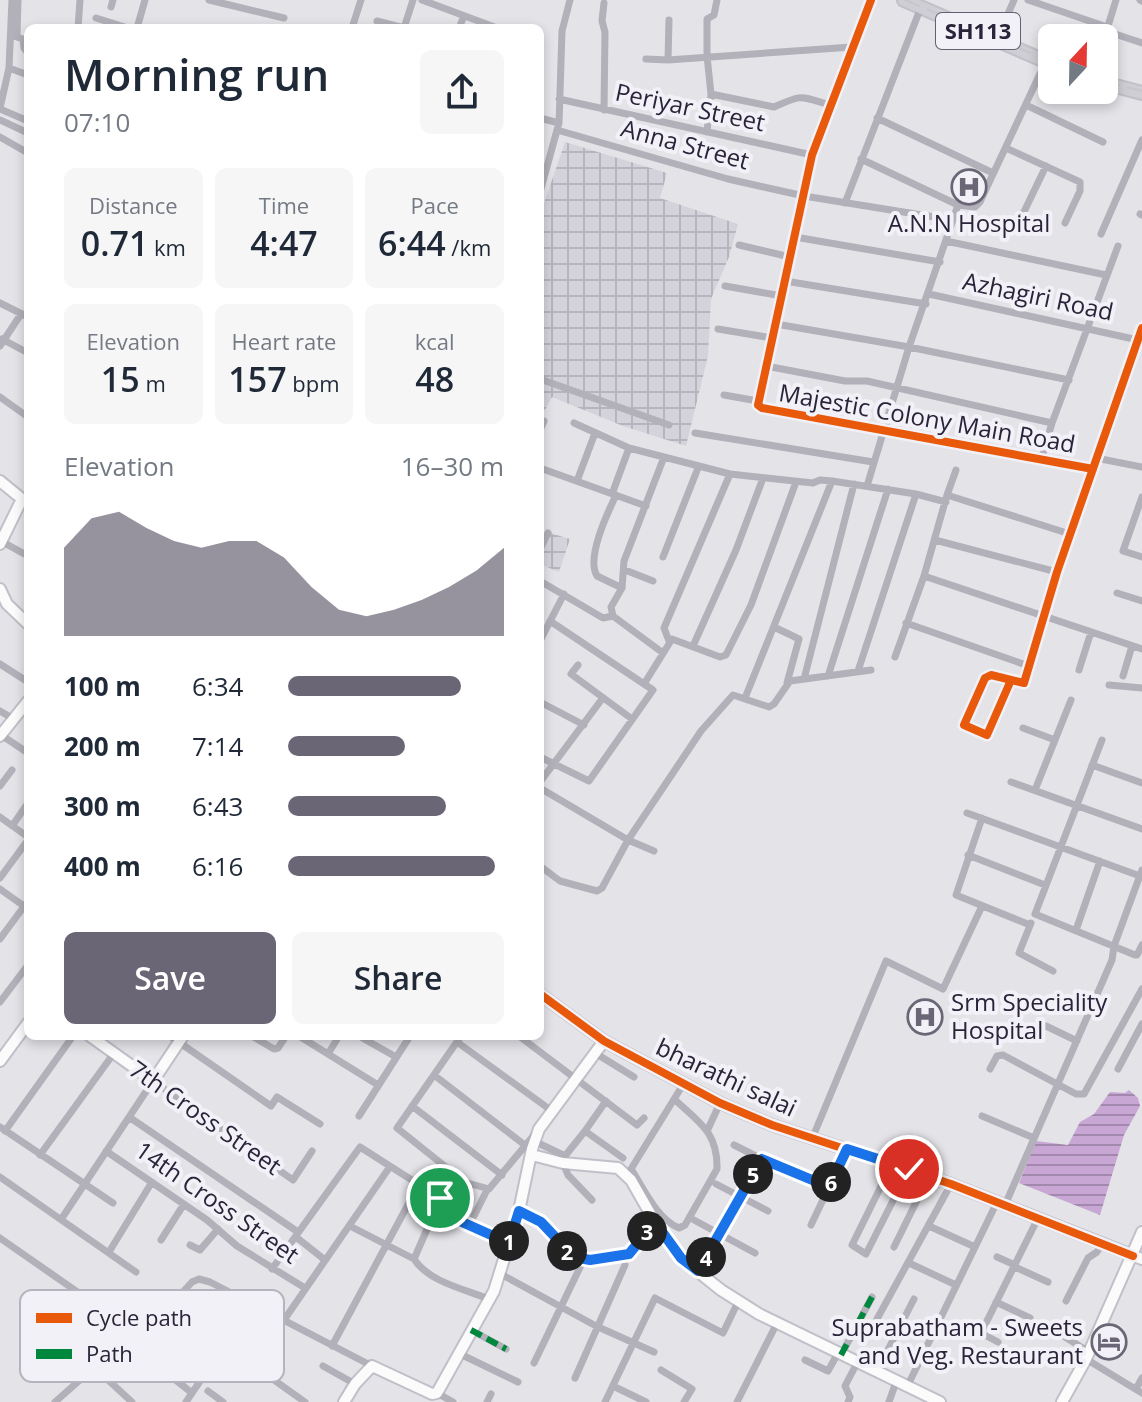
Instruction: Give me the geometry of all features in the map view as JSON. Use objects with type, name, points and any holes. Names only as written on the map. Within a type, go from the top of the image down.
[{"type":"main road","name":"SH113","points":[[904,0],[922,4],[1038,55]]},
{"type":"main road","points":[[1118,82],[1142,86]]},
{"type":"main road","points":[[1118,85],[1142,93]]},
{"type":"street","points":[[15,0],[14,36],[0,108],[24,119]]},
{"type":"street","points":[[78,24],[80,0]]},
{"type":"street","points":[[138,24],[145,0]]},
{"type":"street","points":[[209,0],[284,18]]},
{"type":"street","points":[[353,24],[361,0]]},
{"type":"street","points":[[405,24],[413,0]]},
{"type":"street","points":[[422,0],[486,24]]},
{"type":"street","points":[[448,10],[451,0]]},
{"type":"street","points":[[544,178],[558,127],[562,31],[570,0]]},
{"type":"street","points":[[707,132],[711,94],[707,19],[714,15],[717,0]]},
{"type":"street","points":[[758,402],[812,155],[871,0]]},
{"type":"street","points":[[998,37],[1014,0]]},
{"type":"street","points":[[1028,0],[1086,24]]},
{"type":"street","points":[[1108,24],[1113,1]]},
{"type":"street","points":[[604,3],[604,110]]},
{"type":"street","points":[[845,203],[922,4]]},
{"type":"street","points":[[461,24],[464,16]]},
{"type":"street","points":[[96,18],[115,24]]},
{"type":"street","points":[[668,60],[669,20]]},
{"type":"street","points":[[377,21],[389,24]]},
{"type":"street","points":[[14,36],[23,39],[24,48]]},
{"type":"street","points":[[1118,36],[1142,43]]},
{"type":"street","points":[[646,59],[852,47]]},
{"type":"street","points":[[9,68],[24,74]]},
{"type":"street","points":[[861,159],[958,205],[975,207],[1038,83]]},
{"type":"street","points":[[711,94],[774,107],[791,97],[803,97],[830,105]]},
{"type":"street","name":"Periyar Street","points":[[559,99],[812,155]]},
{"type":"street","points":[[1026,105],[1103,142]]},
{"type":"street","points":[[877,118],[993,173]]},
{"type":"street","points":[[0,120],[24,131]]},
{"type":"street","name":"Anna Street","points":[[544,120],[728,179],[804,196],[953,220]]},
{"type":"street","points":[[0,137],[24,151]]},
{"type":"street","points":[[1101,234],[1142,140]]},
{"type":"street","points":[[1006,148],[1080,182],[1080,191],[1065,223]]},
{"type":"street","points":[[1021,218],[1046,166]]},
{"type":"street","points":[[867,486],[909,347],[958,205]]},
{"type":"street","points":[[795,237],[940,262]]},
{"type":"street","points":[[946,241],[1106,275]]},
{"type":"street","points":[[739,245],[790,257]]},
{"type":"street","points":[[1041,460],[1118,246]]},
{"type":"street","points":[[785,281],[926,304]]},
{"type":"street","points":[[725,286],[782,296]]},
{"type":"street","name":"Azhagiri Road","points":[[929,294],[1138,340]]},
{"type":"street","points":[[0,303],[24,315],[1,341],[24,351]]},
{"type":"street","points":[[776,324],[1069,380]]},
{"type":"street","points":[[1011,680],[987,735],[964,725],[985,678],[991,675],[1024,683],[1057,572],[1142,328]]},
{"type":"street","points":[[718,329],[772,338]]},
{"type":"street","points":[[766,366],[845,381],[867,381],[1052,423]]},
{"type":"street","points":[[544,380],[669,425]]},
{"type":"street","name":"Majestic Colony Main Road","points":[[724,395],[758,402],[762,408],[1093,469]]},
{"type":"street","points":[[0,397],[24,414]]},
{"type":"street","points":[[574,423],[629,448],[698,468],[796,482],[832,481],[947,498],[1070,534]]},
{"type":"street","points":[[577,481],[595,433]]},
{"type":"street","points":[[695,433],[873,462]]},
{"type":"street","points":[[622,588],[597,576],[593,566],[605,518],[629,448]]},
{"type":"street","points":[[663,653],[613,616],[611,607],[622,588],[624,561],[664,457]]},
{"type":"street","points":[[1096,458],[1142,467]]},
{"type":"street","points":[[663,557],[698,468]]},
{"type":"street","points":[[544,469],[646,506]]},
{"type":"street","points":[[895,657],[924,576],[956,470]]},
{"type":"street","points":[[644,684],[669,641],[664,628],[730,474]]},
{"type":"street","points":[[693,646],[736,550],[763,478]]},
{"type":"street","points":[[0,481],[24,501]]},
{"type":"street","points":[[745,698],[832,481]]},
{"type":"street","points":[[669,641],[672,639],[720,657],[728,653],[751,605],[796,482]]},
{"type":"street","points":[[804,679],[854,484]]},
{"type":"street","points":[[828,676],[888,489]]},
{"type":"street","points":[[858,671],[916,494]]},
{"type":"street","points":[[1142,497],[1140,510],[1123,551],[1142,557]]},
{"type":"street","points":[[24,504],[1,543],[24,554]]},
{"type":"street","points":[[544,541],[548,533]]},
{"type":"street","points":[[935,540],[1057,572]]},
{"type":"street","points":[[625,570],[653,581]]},
{"type":"street","points":[[924,576],[1142,649]]},
{"type":"street","points":[[544,583],[603,618],[613,616]]},
{"type":"street","points":[[0,589],[7,604],[24,620]]},
{"type":"street","points":[[1117,593],[1142,601]]},
{"type":"street","points":[[544,633],[564,594]]},
{"type":"street","points":[[544,759],[589,781],[653,690],[550,621]]},
{"type":"street","points":[[906,623],[1029,666]]},
{"type":"street","points":[[774,627],[799,639],[787,685]]},
{"type":"street","points":[[1079,670],[1091,632]]},
{"type":"street","points":[[1123,676],[1132,646]]},
{"type":"street","points":[[0,664],[24,679]]},
{"type":"street","points":[[578,665],[571,674],[632,719]]},
{"type":"street","points":[[544,869],[560,881],[597,891],[602,888],[628,840],[701,731],[733,695],[772,706],[790,681],[871,670]]},
{"type":"street","points":[[1109,685],[1142,688]]},
{"type":"street","points":[[544,779],[602,699]]},
{"type":"street","points":[[1035,790],[1071,700]]},
{"type":"street","points":[[544,704],[584,725]]},
{"type":"street","points":[[24,707],[1,735],[24,750]]},
{"type":"street","points":[[0,711],[15,720]]},
{"type":"street","points":[[1023,728],[1055,740]]},
{"type":"street","points":[[1053,971],[1019,953],[1102,740]]},
{"type":"street","points":[[1092,765],[1142,783]]},
{"type":"street","points":[[0,786],[12,770]]},
{"type":"street","points":[[1011,782],[1142,829]]},
{"type":"street","points":[[544,788],[628,840],[654,851]]},
{"type":"street","points":[[12,826],[24,809]]},
{"type":"street","points":[[907,1387],[975,1247],[1034,1138],[1112,960],[1114,946],[1141,873],[967,813]]},
{"type":"street","points":[[0,817],[24,835]]},
{"type":"street","points":[[982,818],[956,895],[1030,925]]},
{"type":"street","points":[[0,878],[24,844]]},
{"type":"street","points":[[968,855],[1045,885]]},
{"type":"street","points":[[1076,930],[1100,861]]},
{"type":"street","points":[[0,889],[24,903]]},
{"type":"street","points":[[812,1139],[886,961],[943,989],[982,906]]},
{"type":"street","points":[[0,939],[24,909]]},
{"type":"street","points":[[1035,914],[1136,956],[1142,945]]},
{"type":"street","points":[[0,1002],[24,970]]},
{"type":"street","points":[[990,1069],[997,1056],[1003,1055],[1076,1094],[1084,1094],[1142,989]]},
{"type":"street","name":"bharathi salai","points":[[544,997],[604,1041],[720,1103],[812,1139],[951,1184],[1138,1257]]},
{"type":"street","points":[[1118,1069],[1142,1024]]},
{"type":"street","points":[[1046,1026],[1077,1041]]},
{"type":"street","points":[[0,1061],[24,1028]]},
{"type":"street","points":[[70,1040],[2,1129],[113,1203]]},
{"type":"street","name":"7th Cross Street","points":[[96,1040],[293,1180],[312,1151]]},
{"type":"street","points":[[62,1218],[153,1081],[176,1040]]},
{"type":"street","points":[[180,1040],[271,1106],[277,1097],[320,1124]]},
{"type":"street","points":[[259,1040],[274,1049],[283,1040]]},
{"type":"street","points":[[305,1040],[378,1085]]},
{"type":"street","points":[[328,1054],[337,1040]]},
{"type":"street","points":[[366,1040],[396,1057]]},
{"type":"street","points":[[359,1116],[407,1040]]},
{"type":"street","points":[[414,1259],[452,1172],[397,1128],[458,1040]]},
{"type":"street","points":[[460,1040],[552,1111]]},
{"type":"street","points":[[524,1040],[637,1125],[644,1118]]},
{"type":"street","points":[[437,1393],[489,1299],[519,1211],[531,1147],[539,1129],[604,1041]]},
{"type":"street","points":[[40,1155],[114,1053]]},
{"type":"street","points":[[595,1053],[634,1077]]},
{"type":"street","points":[[434,1075],[531,1147],[563,1163],[618,1168],[631,1180],[655,1222],[681,1258],[738,1302],[876,1373],[940,1402]]},
{"type":"street","points":[[674,1099],[708,1129],[717,1161],[717,1169],[685,1225],[679,1228],[670,1224],[631,1169],[674,1099],[684,1083]]},
{"type":"street","points":[[531,1147],[565,1156],[606,1101]]},
{"type":"street","points":[[708,1129],[720,1103]]},
{"type":"street","points":[[412,1106],[502,1175]]},
{"type":"street","points":[[982,1116],[1034,1138]]},
{"type":"street","points":[[129,1117],[297,1234],[325,1260]]},
{"type":"street","points":[[585,1131],[623,1158]]},
{"type":"street","points":[[734,1145],[829,1187]]},
{"type":"street","points":[[272,1269],[360,1147],[440,1198]]},
{"type":"street","points":[[469,1226],[487,1190],[531,1147]]},
{"type":"street","points":[[811,1225],[847,1149]]},
{"type":"street","name":"14th Cross Street","points":[[106,1151],[184,1204],[237,1246],[305,1288]]},
{"type":"street","points":[[698,1271],[762,1159]]},
{"type":"street","points":[[563,1163],[568,1175],[592,1200]]},
{"type":"street","points":[[892,1164],[852,1245],[866,1254],[909,1169]]},
{"type":"street","points":[[389,1168],[284,1320],[372,1366],[453,1402]]},
{"type":"street","points":[[894,1247],[929,1176]]},
{"type":"street","points":[[0,1177],[136,1272]]},
{"type":"street","points":[[450,1178],[487,1190]]},
{"type":"street","points":[[109,1252],[152,1182]]},
{"type":"street","points":[[716,1184],[768,1211]]},
{"type":"street","points":[[877,1319],[951,1184]]},
{"type":"street","points":[[332,1346],[418,1186]]},
{"type":"street","points":[[161,1240],[184,1204]]},
{"type":"street","points":[[435,1210],[509,1243]]},
{"type":"street","points":[[519,1211],[541,1222],[570,1255],[584,1259],[629,1254],[655,1222]]},
{"type":"street","points":[[694,1220],[755,1253]]},
{"type":"street","points":[[998,1342],[981,1333],[1037,1220]]},
{"type":"street","points":[[350,1226],[414,1259],[420,1269],[430,1275],[489,1299]]},
{"type":"street","points":[[929,1226],[975,1247]]},
{"type":"street","points":[[190,1245],[200,1250],[218,1229]]},
{"type":"street","points":[[1062,1402],[1138,1257],[1142,1232]]},
{"type":"street","points":[[0,1238],[75,1290]]},
{"type":"street","points":[[1066,1301],[1083,1266],[1102,1244]]},
{"type":"street","points":[[997,1257],[1048,1282]]},
{"type":"street","points":[[534,1363],[584,1259]]},
{"type":"street","points":[[909,1263],[956,1285]]},
{"type":"street","points":[[575,1378],[625,1265]]},
{"type":"street","points":[[499,1273],[596,1326],[654,1352]]},
{"type":"street","points":[[185,1290],[199,1279],[222,1290]]},
{"type":"street","points":[[805,1360],[828,1371],[872,1297]]},
{"type":"street","points":[[605,1402],[655,1298],[723,1333],[738,1302]]},
{"type":"street","points":[[876,1373],[914,1299]]},
{"type":"street","points":[[996,1302],[1030,1318]]},
{"type":"street","points":[[737,1402],[777,1323]]},
{"type":"street","points":[[1049,1327],[1139,1391],[1142,1378]]},
{"type":"street","points":[[471,1330],[506,1349]]},
{"type":"street","points":[[458,1353],[518,1382]]},
{"type":"street","points":[[848,1402],[850,1397],[845,1386],[857,1363]]},
{"type":"street","points":[[323,1366],[355,1384]]},
{"type":"street","points":[[344,1402],[372,1366]]},
{"type":"street","points":[[661,1370],[692,1389],[684,1402]]},
{"type":"street","points":[[55,1402],[77,1382]]},
{"type":"street","points":[[110,1382],[132,1402]]},
{"type":"street","points":[[178,1382],[192,1393]]},
{"type":"street","points":[[186,1402],[199,1382]]},
{"type":"street","points":[[277,1382],[305,1402]]},
{"type":"street","points":[[889,1402],[896,1382]]},
{"type":"street","points":[[613,1386],[646,1402]]},
{"type":"street","points":[[208,1391],[223,1402]]},
{"type":"street","points":[[63,1395],[70,1402]]},
{"type":"shaded area","points":[[565,142],[667,173],[660,198],[738,224],[729,257],[711,299],[708,356],[686,446],[623,426],[552,397],[544,412],[544,203]]},
{"type":"shaded area","points":[[544,531],[570,539],[559,572],[544,566]]},
{"type":"shaded area","points":[[1129,1090],[1138,1098],[1140,1106],[1124,1135],[1100,1215],[1019,1183],[1036,1141],[1068,1145],[1080,1122],[1094,1114],[1110,1092],[1125,1093]]},
{"type":"railway","points":[[905,0],[1038,56]]},
{"type":"railway","points":[[1118,85],[1142,91]]},
{"type":"marked path","points":[[841,1355],[872,1297]]},
{"type":"marked path","points":[[471,1330],[506,1349]]},
{"type":"cycle path","points":[[871,0],[812,155],[758,405],[1093,469]]},
{"type":"cycle path","points":[[1011,680],[987,735],[964,725],[985,678],[991,675],[1024,683],[1057,572],[1142,328]]},
{"type":"cycle path","points":[[544,997],[604,1041],[720,1103],[772,1125],[951,1184],[1133,1256]]},
{"type":"place","name":"A.N.N Hospital","points":[[969,187]]},
{"type":"place","name":"Srm Speciality Hospital","points":[[925,1017]]},
{"type":"place","name":"Suprabatham - Sweets and Veg. Restaurant","points":[[1109,1342]]},
{"type":"route","points":[[440,1198],[435,1210],[509,1243],[519,1211],[541,1222],[570,1255],[581,1260],[633,1252],[655,1222],[681,1258],[698,1271],[762,1159],[829,1187],[847,1149],[909,1169]]}]
